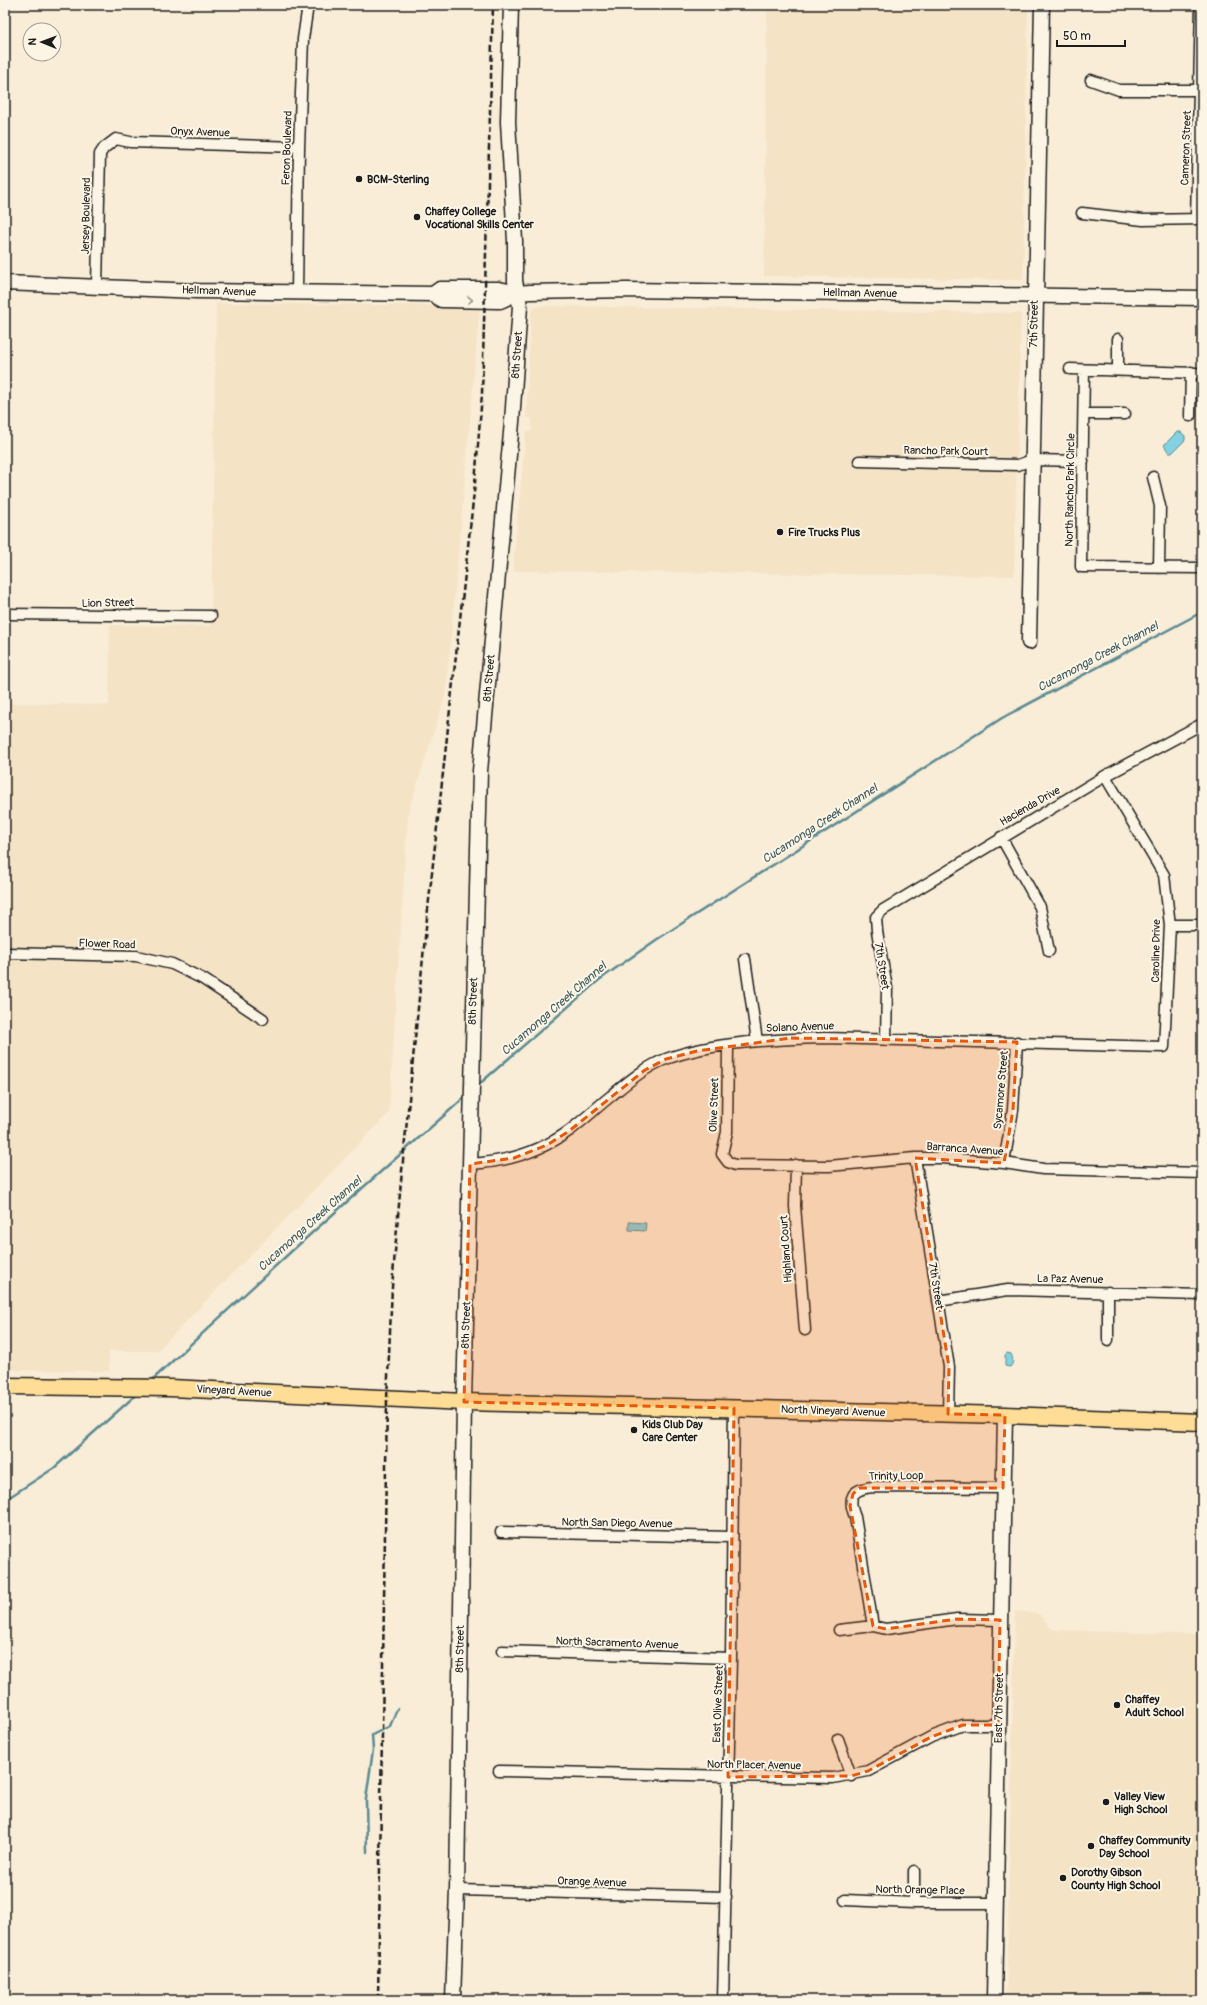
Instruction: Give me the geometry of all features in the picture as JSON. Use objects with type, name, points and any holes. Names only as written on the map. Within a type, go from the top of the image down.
[{"type":"main road","name":"Vineyard Avenue","points":[[5,1386],[170,1388],[464,1402]]},
{"type":"main road","name":"North Vineyard Avenue","points":[[464,1402],[1005,1415],[1202,1422]]},
{"type":"street","name":"Feron Boulevard","points":[[298,292],[299,147],[303,39],[308,5]]},
{"type":"street","name":"8th Street","points":[[454,2000],[464,1402],[480,771],[517,373],[520,306],[515,281],[515,241],[508,122],[511,5]]},
{"type":"street","name":"7th Street","points":[[1029,642],[1042,5]]},
{"type":"street","name":"Cameron Street","points":[[1199,219],[1201,5]]},
{"type":"street","points":[[1091,80],[1119,90],[1200,90]]},
{"type":"street","name":"Onyx Avenue","points":[[104,148],[116,139],[130,142],[299,147]]},
{"type":"street","name":"Jersey Boulevard","points":[[97,286],[99,170],[100,154],[104,148]]},
{"type":"street","points":[[1082,213],[1143,220],[1199,219]]},
{"type":"street","name":"Hellman Avenue","points":[[5,284],[97,286],[197,291],[433,294],[441,300],[500,301],[518,293],[626,290],[1202,298]]},
{"type":"street","points":[[1118,339],[1118,370]]},
{"type":"street","points":[[1070,369],[1193,373],[1190,416]]},
{"type":"street","name":"North Rancho Park Circle","points":[[1084,370],[1081,567],[1159,568]]},
{"type":"street","points":[[1084,414],[1125,414]]},
{"type":"street","name":"Rancho Park Court","points":[[859,461],[1018,465],[1032,460],[1083,461]]},
{"type":"street","points":[[1153,477],[1160,506],[1159,568],[1202,568]]},
{"type":"street","name":"Lion Street","points":[[5,614],[211,616]]},
{"type":"street","name":"Hacienda Drive","points":[[876,917],[883,910],[1001,837],[1106,776],[1202,724]]},
{"type":"street","name":"Caroline Drive","points":[[1106,776],[1164,875],[1170,925],[1164,1047]]},
{"type":"street","points":[[1001,837],[1040,907],[1049,951]]},
{"type":"street","name":"7th Street","points":[[876,917],[887,988],[886,1040]]},
{"type":"street","points":[[1170,925],[1202,925]]},
{"type":"street","name":"Flower Road","points":[[5,953],[136,956],[172,964],[203,979],[263,1019]]},
{"type":"street","points":[[745,959],[757,1041]]},
{"type":"street","name":"Solano Avenue","points":[[470,1164],[514,1158],[547,1145],[570,1131],[629,1081],[645,1070],[666,1059],[757,1041],[825,1038],[1164,1047]]},
{"type":"street","name":"Sycamore Street","points":[[1004,1163],[1013,1110],[1017,1042]]},
{"type":"street","name":"Olive Street","points":[[728,1046],[726,1132],[722,1154],[728,1162]]},
{"type":"street","name":"7th Street","points":[[915,1158],[949,1367],[948,1414]]},
{"type":"street","name":"Barranca Avenue","points":[[728,1162],[735,1165],[829,1166],[915,1158],[942,1158],[1004,1163],[1043,1169],[1202,1173]]},
{"type":"street","name":"Highland Court","points":[[796,1165],[795,1206],[805,1330]]},
{"type":"street","name":"La Paz Avenue","points":[[938,1301],[1008,1290],[1202,1295]]},
{"type":"street","points":[[1108,1292],[1108,1340]]},
{"type":"street","name":"East Olive Street","points":[[723,2000],[731,1658],[734,1408]]},
{"type":"street","name":"East 7th Street","points":[[994,2000],[1005,1415]]},
{"type":"street","name":"Trinity Loop","points":[[873,1626],[854,1517],[850,1506],[853,1494],[859,1488],[873,1487],[1004,1488]]},
{"type":"street","name":"North San Diego Avenue","points":[[501,1532],[732,1537]]},
{"type":"street","points":[[839,1630],[873,1626],[886,1629],[957,1619],[1000,1620]]},
{"type":"street","name":"North Sacramento Avenue","points":[[502,1651],[731,1658]]},
{"type":"street","name":"North Placer Avenue","points":[[499,1771],[728,1777],[833,1778],[851,1776],[868,1771],[931,1737],[963,1725],[998,1725]]},
{"type":"street","points":[[838,1739],[851,1776]]},
{"type":"street","points":[[914,1871],[914,1902]]},
{"type":"street","name":"Orange Avenue","points":[[457,1890],[726,1898]]},
{"type":"street","name":"North Orange Place","points":[[845,1900],[995,1903]]},
{"type":"highlighted area","points":[[791,1038],[1017,1042],[1013,1110],[1004,1163],[915,1158],[949,1367],[948,1414],[1005,1415],[1003,1488],[859,1488],[853,1494],[850,1506],[873,1626],[886,1629],[957,1619],[1000,1620],[998,1725],[963,1725],[931,1737],[868,1771],[851,1776],[728,1777],[734,1408],[464,1402],[470,1164],[514,1158],[547,1145],[569,1131],[645,1070],[666,1059],[697,1051]]},
{"type":"shaded area","points":[[757,5],[1028,5],[1023,280],[764,276],[767,9],[757,8]]},
{"type":"shaded area","points":[[216,303],[480,306],[446,693],[408,813],[389,1113],[157,1351],[109,1351],[109,1371],[5,1370],[5,703],[109,705],[110,625],[211,626]]},
{"type":"shaded area","points":[[540,306],[1021,313],[1014,576],[514,571],[514,555],[526,432],[532,431],[532,419],[526,417],[531,313],[533,309]]},
{"type":"shaded area","name":"Valley View High School","points":[[1015,1611],[1039,1614],[1053,1630],[1202,1635],[1202,2000],[1006,2000]]},
{"type":"water","points":[[1177,432],[1181,432],[1185,436],[1185,440],[1172,453],[1169,453],[1164,445]]},
{"type":"water","points":[[629,1222],[646,1223],[645,1231],[629,1230]]},
{"type":"water","points":[[1007,1353],[1011,1354],[1013,1359],[1010,1367],[1005,1366],[1005,1355]]},
{"type":"waterway","name":"Cucamonga Creek Channel","points":[[477,1086],[599,980],[656,940],[1002,718],[1202,612]]},
{"type":"waterway","name":"Cucamonga Creek Channel","points":[[151,1381],[295,1248],[466,1096]]},
{"type":"waterway","name":"Cucamonga Creek Channel","points":[[5,1500],[54,1468],[137,1394]]},
{"type":"waterway","points":[[367,1852],[366,1799],[373,1750],[372,1735],[390,1726],[397,1709]]},
{"type":"railway","points":[[378,2000],[387,1399],[392,1287],[426,927],[475,483],[482,394],[493,5]]},
{"type":"place","name":"BCM-Sterling","points":[[359,179]]},
{"type":"place","name":"Chaffey College Vocational Skills Center","points":[[417,217]]},
{"type":"place","name":"Fire Trucks Plus","points":[[780,532]]},
{"type":"place","name":"Kids Club Day Care Center","points":[[634,1430]]},
{"type":"place","name":"Chaffey Adult School","points":[[1117,1705]]},
{"type":"place","name":"Valley View High School","points":[[1106,1802]]},
{"type":"place","name":"Chaffey Community Day School","points":[[1091,1846]]},
{"type":"place","name":"Dorothy Gibson County High School","points":[[1063,1878]]}]
